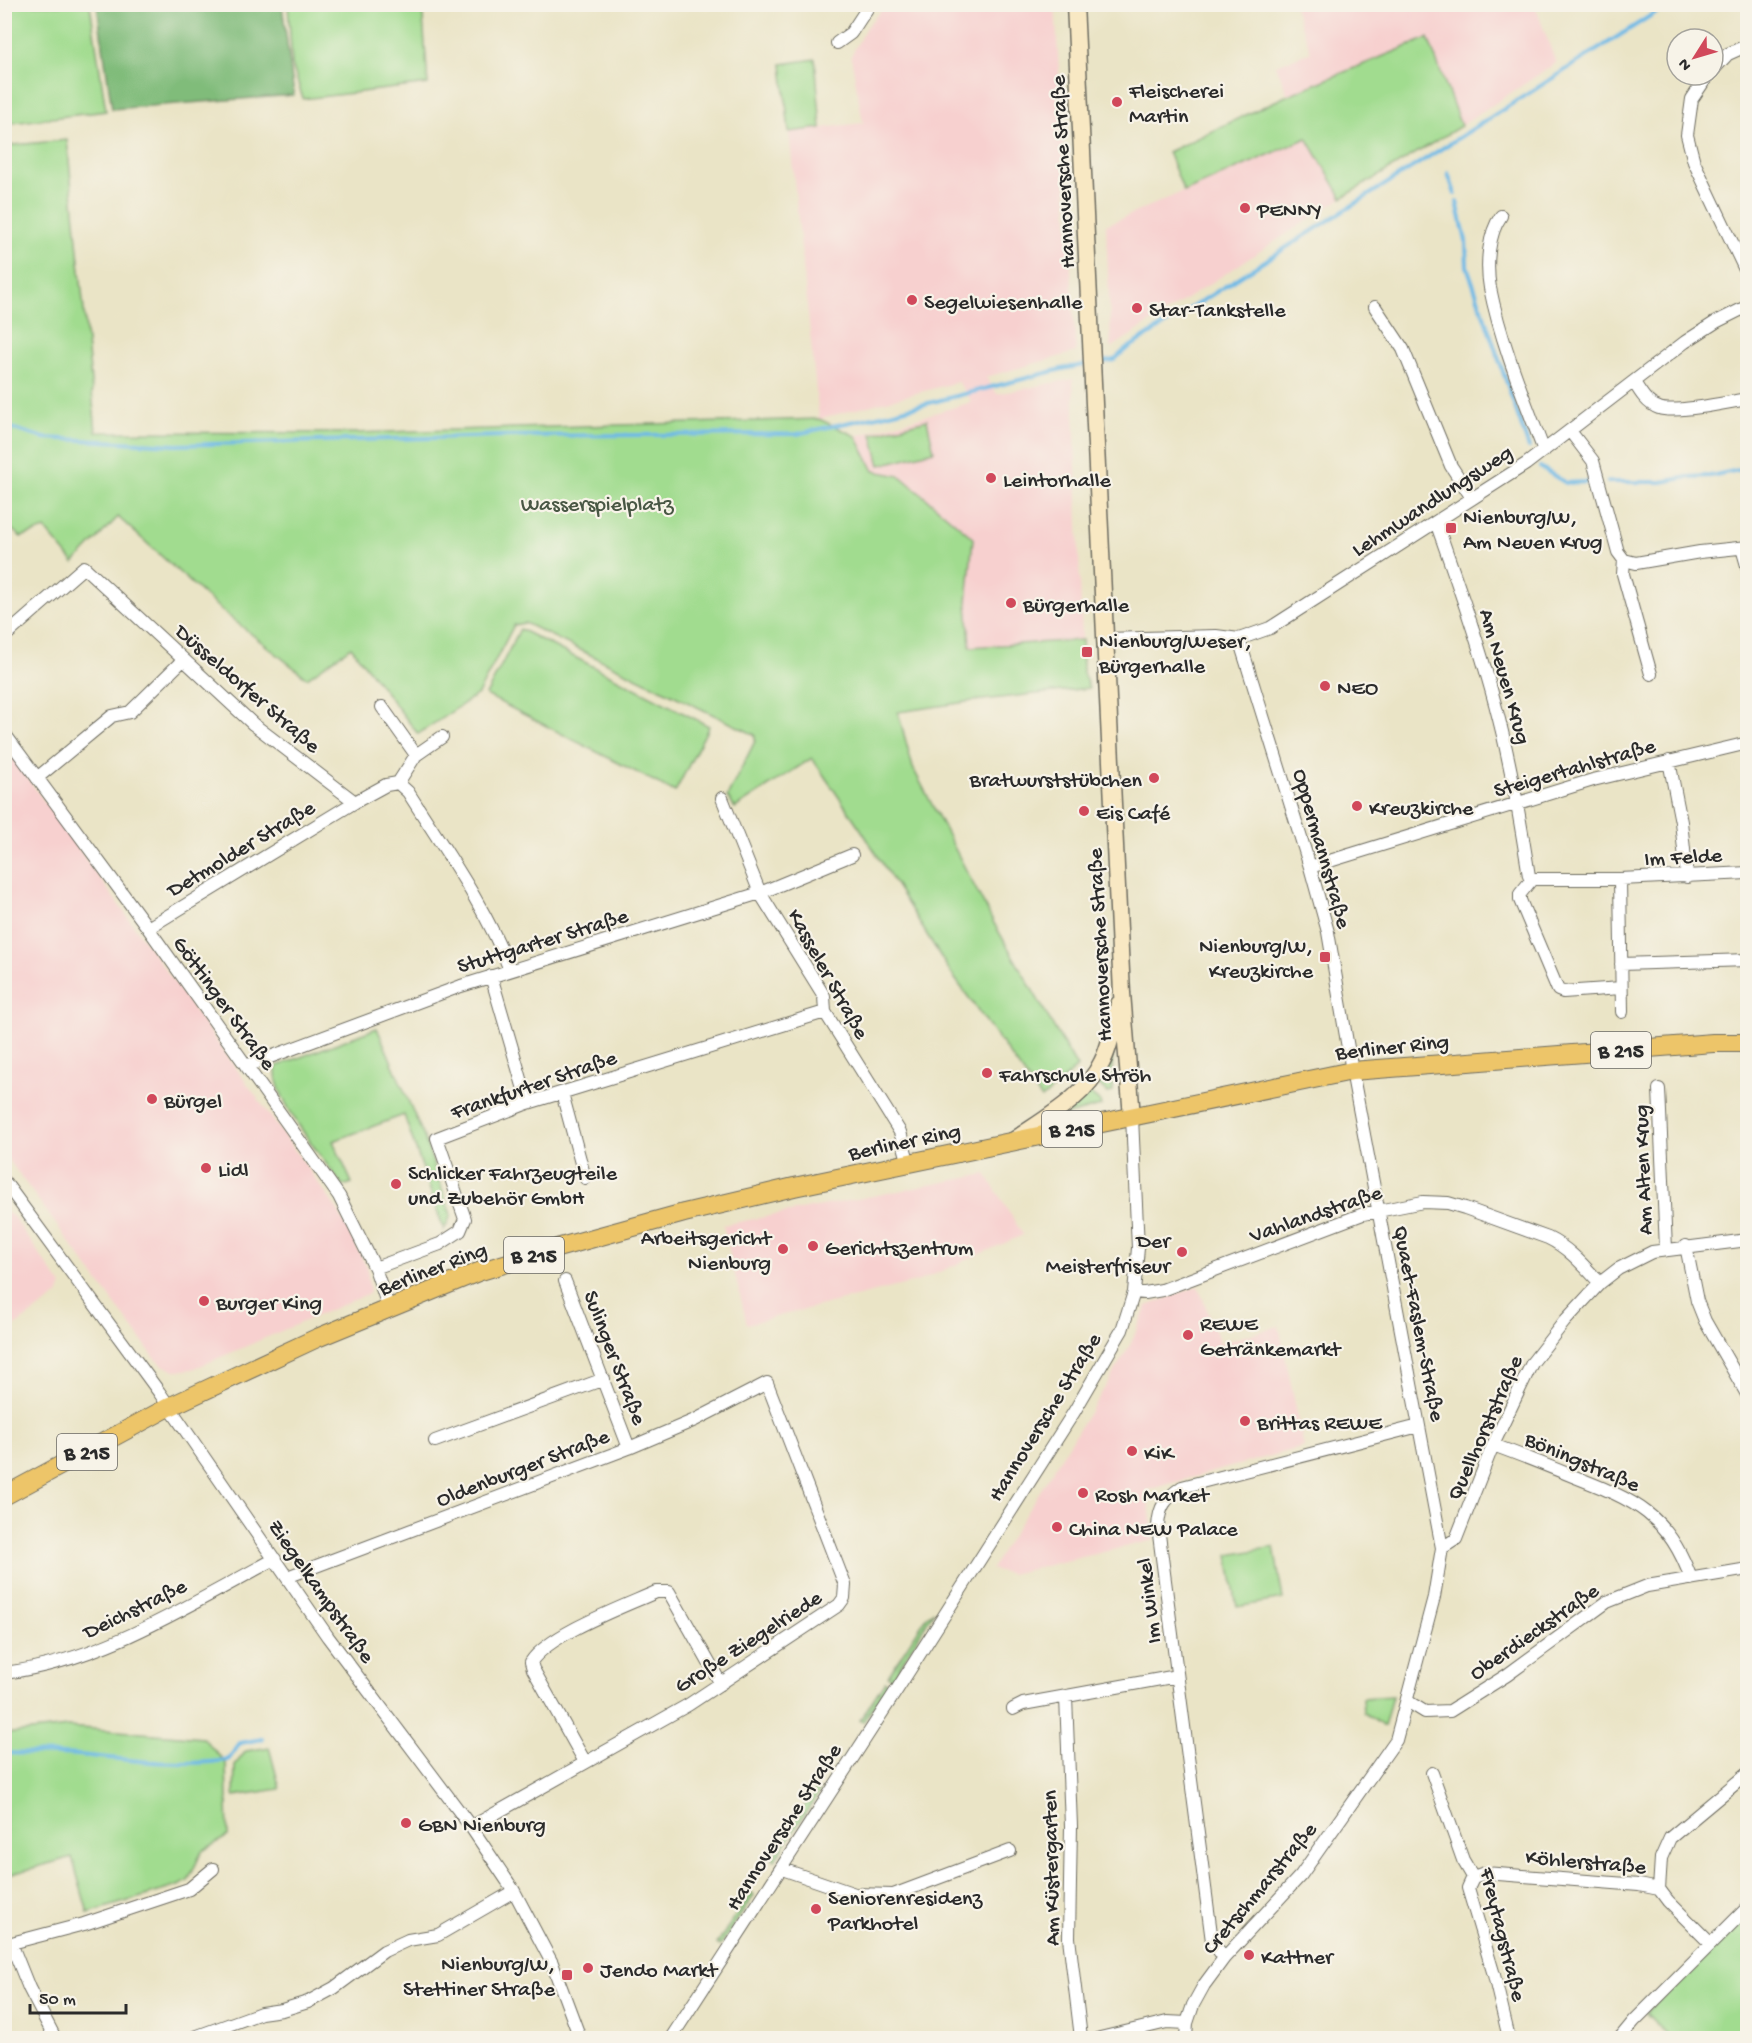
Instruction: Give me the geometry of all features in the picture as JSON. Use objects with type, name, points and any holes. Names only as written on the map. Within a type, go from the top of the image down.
[{"type":"main road","name":"Berliner Ring","points":[[4,1496],[169,1407],[266,1360],[477,1272],[704,1208],[1352,1071],[1701,1044],[1748,1043]]},
{"type":"street","points":[[837,43],[851,33],[870,4]]},
{"type":"street","name":"Hannoversche Straße","points":[[671,2038],[782,1869],[1095,1377],[1122,1330],[1134,1292],[1138,1248],[1137,1221],[1132,1117],[1122,993],[1075,4]]},
{"type":"street","points":[[1725,57],[1748,45]]},
{"type":"street","points":[[1700,87],[1692,99],[1688,135],[1694,162],[1748,276]]},
{"type":"street","points":[[1500,216],[1494,225],[1489,251],[1490,286],[1506,346],[1544,451]]},
{"type":"street","name":"Lehmwandlungsweg","points":[[1106,639],[1216,636],[1239,639],[1270,628],[1544,451],[1685,342],[1716,322],[1748,306]]},
{"type":"street","points":[[1375,307],[1403,349],[1451,466],[1472,498]]},
{"type":"street","points":[[1634,382],[1644,398],[1659,408],[1673,410],[1748,399]]},
{"type":"street","points":[[1570,431],[1593,461],[1618,552],[1624,560],[1636,563],[1700,552],[1745,548],[1748,569]]},
{"type":"street","name":"Am Neuen Krug","points":[[1436,522],[1465,602],[1486,670],[1509,761],[1529,876],[1532,879]]},
{"type":"street","points":[[1624,560],[1623,574],[1651,674]]},
{"type":"street","name":"Düsseldorfer Straße","points":[[4,637],[84,567],[253,724],[354,802]]},
{"type":"street","name":"Oppermannstraße","points":[[1239,639],[1328,932],[1352,1071]]},
{"type":"street","points":[[37,778],[111,716],[130,712],[183,660]]},
{"type":"street","points":[[382,707],[416,756]]},
{"type":"street","name":"Göttinger Straße","points":[[4,733],[148,928],[339,1196],[375,1268],[389,1309]]},
{"type":"street","points":[[354,802],[386,785],[398,783],[416,756],[442,737]]},
{"type":"street","name":"Steigertahlstraße","points":[[1310,867],[1593,780],[1748,743]]},
{"type":"street","points":[[1669,761],[1681,822],[1687,877]]},
{"type":"street","points":[[398,783],[408,792],[470,891],[501,947],[510,970]]},
{"type":"street","name":"Kasseler Straße","points":[[722,798],[760,893],[824,996],[825,1012],[900,1132],[909,1164]]},
{"type":"street","name":"Detmolder Straße","points":[[148,928],[354,802]]},
{"type":"street","name":"Stuttgarter Straße","points":[[246,1066],[491,976],[760,893],[852,855]]},
{"type":"street","name":"Im Felde","points":[[1620,879],[1748,873]]},
{"type":"street","points":[[1621,988],[1563,992],[1558,990],[1520,900],[1520,894],[1532,879],[1620,879],[1622,1012]]},
{"type":"street","points":[[1621,964],[1748,960]]},
{"type":"street","points":[[491,976],[528,1103]]},
{"type":"street","name":"Berliner Ring","points":[[1012,1142],[1070,1101],[1089,1083],[1103,1061],[1122,993]]},
{"type":"street","name":"Frankfurter Straße","points":[[375,1268],[440,1244],[460,1231],[465,1219],[437,1138],[528,1103],[825,1012]]},
{"type":"street","name":"Quaet-Faslem-Straße","points":[[1352,1071],[1442,1548],[1434,1597],[1407,1701]]},
{"type":"street","name":"Am Alten Krug","points":[[1659,1089],[1666,1249]]},
{"type":"street","points":[[562,1093],[585,1178]]},
{"type":"street","name":"Ziegelkampstraße","points":[[4,1180],[84,1287],[287,1577],[381,1708],[471,1827],[514,1891],[552,1963],[580,2038]]},
{"type":"street","name":"Vahlandstraße","points":[[1134,1292],[1162,1290],[1363,1214],[1423,1202],[1436,1202],[1482,1213],[1557,1242],[1600,1283]]},
{"type":"street","name":"Quellhorststraße","points":[[1442,1548],[1456,1539],[1493,1445],[1532,1363],[1564,1322],[1600,1283],[1638,1257],[1666,1249],[1748,1240]]},
{"type":"street","name":"Am Alten Krug","points":[[1686,1246],[1696,1301],[1705,1322],[1748,1396]]},
{"type":"street","name":"Sulinger Straße","points":[[565,1281],[629,1448]]},
{"type":"street","points":[[435,1441],[604,1379]]},
{"type":"street","name":"Oldenburger Straße","points":[[287,1577],[629,1448],[696,1420],[768,1383]]},
{"type":"street","name":"Große Ziegelriede","points":[[471,1827],[721,1684],[839,1605],[844,1598],[845,1585],[768,1383]]},
{"type":"street","name":"Im Winkel","points":[[1224,1958],[1212,1941],[1158,1527],[1159,1512],[1168,1497],[1182,1486],[1419,1426]]},
{"type":"street","name":"Böningstraße","points":[[1493,1445],[1617,1494],[1638,1505],[1650,1514],[1672,1538],[1681,1552],[1690,1579]]},
{"type":"street","name":"Deichstraße","points":[[4,1673],[32,1670],[82,1656],[126,1637],[275,1559]]},
{"type":"street","name":"Oberdieckstraße","points":[[1407,1701],[1425,1712],[1450,1711],[1507,1675],[1607,1602],[1647,1586],[1748,1569]]},
{"type":"street","points":[[585,1762],[532,1669],[531,1662],[536,1654],[572,1630],[656,1592],[669,1592],[721,1684]]},
{"type":"street","points":[[1012,1709],[1023,1704],[1177,1676]]},
{"type":"street","name":"Am Küstergarten","points":[[1066,1697],[1071,1826],[1069,1938],[1081,2038]]},
{"type":"street","name":"Cretschmarstraße","points":[[1186,2038],[1187,2023],[1193,2005],[1204,1985],[1224,1958],[1301,1875],[1396,1740],[1407,1701]]},
{"type":"street","name":"Freytagstraße","points":[[1432,1773],[1463,1860],[1473,1877],[1468,1888],[1494,1975],[1509,2038]]},
{"type":"street","points":[[1710,1943],[1659,1889],[1661,1858],[1670,1838],[1748,1773]]},
{"type":"street","points":[[782,1869],[855,1894],[893,1895],[1010,1851]]},
{"type":"street","points":[[55,2038],[8,1944],[84,1924],[189,1889],[213,1869]]},
{"type":"street","name":"Köhlerstraße","points":[[1473,1877],[1485,1872],[1639,1885],[1659,1889]]},
{"type":"street","points":[[192,2038],[261,2013],[282,2010],[308,2002],[334,1988],[384,1951],[408,1940],[438,1935],[514,1891]]},
{"type":"street","points":[[1620,2038],[1748,1906]]},
{"type":"street","points":[[1100,2038],[1167,2022],[1187,2023]]},
{"type":"shaded area","points":[[1293,4],[1535,5],[1556,63],[1461,126],[1428,38],[1288,95],[1276,65],[1311,52]]},
{"type":"shaded area","points":[[886,5],[1055,5],[1076,352],[986,377],[997,394],[1073,379],[1082,640],[970,647],[967,602],[973,538],[900,476],[874,471],[856,436],[972,402],[958,382],[819,419],[789,132],[863,123],[851,56],[866,27]]},
{"type":"shaded area","points":[[1307,138],[1342,198],[1111,348],[1106,225]]},
{"type":"shaded area","points":[[4,745],[337,1209],[367,1268],[370,1293],[193,1369],[175,1371],[154,1357],[5,1155]]},
{"type":"shaded area","points":[[986,1174],[1023,1235],[919,1281],[747,1324],[723,1225]]},
{"type":"shaded area","points":[[5,1212],[12,1215],[62,1286],[58,1295],[5,1333]]},
{"type":"shaded area","points":[[1198,1286],[1220,1343],[1279,1326],[1304,1447],[1147,1490],[1154,1540],[1011,1574],[991,1569],[1109,1381],[1131,1343],[1147,1306]]},
{"type":"green space","points":[[4,5],[90,5],[106,111],[5,124]]},
{"type":"green space","points":[[97,5],[282,5],[294,95],[112,109]]},
{"type":"green space","points":[[288,5],[422,5],[428,84],[303,99],[292,64]]},
{"type":"green space","points":[[1428,38],[1461,126],[1342,198],[1307,138],[1184,192],[1168,152],[1288,95]]},
{"type":"green space","points":[[815,59],[821,128],[789,132],[782,64]]},
{"type":"green space","name":"Wasserspielplatz","points":[[67,140],[96,432],[353,433],[819,419],[856,436],[874,471],[900,476],[973,538],[967,602],[970,647],[1082,640],[1083,673],[1089,688],[898,712],[913,768],[992,920],[1077,1067],[1042,1099],[951,973],[862,831],[812,758],[735,808],[727,797],[755,741],[755,735],[525,623],[514,625],[478,694],[418,734],[351,647],[307,678],[221,610],[118,517],[74,563],[45,529],[21,537],[5,524],[4,146]]},
{"type":"green space","points":[[927,420],[934,451],[880,465],[872,434]]},
{"type":"green space","points":[[520,629],[709,726],[675,792],[486,695]]},
{"type":"green space","points":[[377,1028],[424,1137],[451,1215],[444,1230],[404,1115],[333,1141],[352,1183],[343,1186],[300,1128],[281,1093],[277,1066]]},
{"type":"green space","points":[[1112,1054],[1113,1092],[1107,1093],[1096,1082]]},
{"type":"green space","points":[[1088,1092],[1100,1102],[1101,1106],[1059,1117]]},
{"type":"green space","points":[[1274,1547],[1283,1599],[1237,1607],[1228,1555]]},
{"type":"green space","points":[[934,1611],[892,1679],[888,1676],[927,1616]]},
{"type":"green space","points":[[885,1681],[888,1683],[863,1722],[860,1720]]},
{"type":"green space","points":[[1392,1696],[1384,1727],[1363,1712],[1362,1698]]},
{"type":"green space","points":[[68,1727],[203,1738],[226,1763],[228,1836],[202,1851],[188,1881],[88,1913],[72,1857],[5,1876],[5,1734]]},
{"type":"green space","points":[[269,1747],[280,1789],[234,1796],[235,1765],[246,1751]]},
{"type":"green space","points":[[816,1788],[820,1791],[775,1860],[772,1858]]},
{"type":"green space","points":[[751,1892],[754,1895],[720,1946],[717,1944]]},
{"type":"green space","points":[[1747,1913],[1747,2038],[1670,2038],[1646,2013]]},
{"type":"waterway","points":[[1096,363],[1114,360],[1125,350],[1669,4]]},
{"type":"waterway","points":[[1448,173],[1455,194]]},
{"type":"waterway","points":[[1457,202],[1466,241],[1467,266],[1529,448]]},
{"type":"waterway","points":[[4,426],[44,438],[176,445],[503,436],[797,434],[1089,364]]},
{"type":"waterway","points":[[1540,467],[1566,483],[1588,482]]},
{"type":"waterway","points":[[1608,482],[1661,482],[1710,476],[1748,468]]},
{"type":"waterway","points":[[4,1753],[70,1754],[154,1762],[210,1762],[228,1760],[240,1743],[262,1739]]},
{"type":"place","name":"Fleischerei Martin","points":[[1117,102]]},
{"type":"place","name":"PENNY","points":[[1245,208]]},
{"type":"place","name":"Segelwiesenhalle","points":[[912,300]]},
{"type":"place","name":"Star-Tankstelle","points":[[1137,308]]},
{"type":"place","name":"Leintorhalle","points":[[991,478]]},
{"type":"place","name":"Nienburg/W, Am Neuen Krug","points":[[1451,528]]},
{"type":"place","name":"Bürgerhalle","points":[[1011,603]]},
{"type":"place","name":"Nienburg/Weser, Bürgerhalle","points":[[1087,652]]},
{"type":"place","name":"NEO","points":[[1325,686]]},
{"type":"place","name":"Bratwurststübchen","points":[[1154,778]]},
{"type":"place","name":"Kreuzkirche","points":[[1357,806]]},
{"type":"place","name":"Eis Café","points":[[1084,811]]},
{"type":"place","name":"Nienburg/W, Kreuzkirche","points":[[1325,957]]},
{"type":"place","name":"Fahrschule Ströh","points":[[987,1073]]},
{"type":"place","name":"Bürgel","points":[[152,1099]]},
{"type":"place","name":"Lidl","points":[[206,1168]]},
{"type":"place","name":"Schlicker Fahrzeugteile und Zubehör GmbH","points":[[396,1184]]},
{"type":"place","name":"Gerichtszentrum","points":[[813,1246]]},
{"type":"place","name":"Arbeitsgericht Nienburg","points":[[783,1249]]},
{"type":"place","name":"Der Meisterfriseur","points":[[1182,1252]]},
{"type":"place","name":"Burger King","points":[[204,1301]]},
{"type":"place","name":"REWE Getränkemarkt","points":[[1188,1335]]},
{"type":"place","name":"Brittas REWE","points":[[1245,1421]]},
{"type":"place","name":"KiK","points":[[1132,1451]]},
{"type":"place","name":"Rosh Market","points":[[1083,1493]]},
{"type":"place","name":"China NEW Palace","points":[[1057,1527]]},
{"type":"place","name":"GBN Nienburg","points":[[406,1823]]},
{"type":"place","name":"Seniorenresidenz Parkhotel","points":[[816,1909]]},
{"type":"place","name":"Kattner","points":[[1249,1955]]},
{"type":"place","name":"Jendo Markt","points":[[588,1968]]},
{"type":"place","name":"Nienburg/W, Stettiner Straße","points":[[567,1975]]}]
